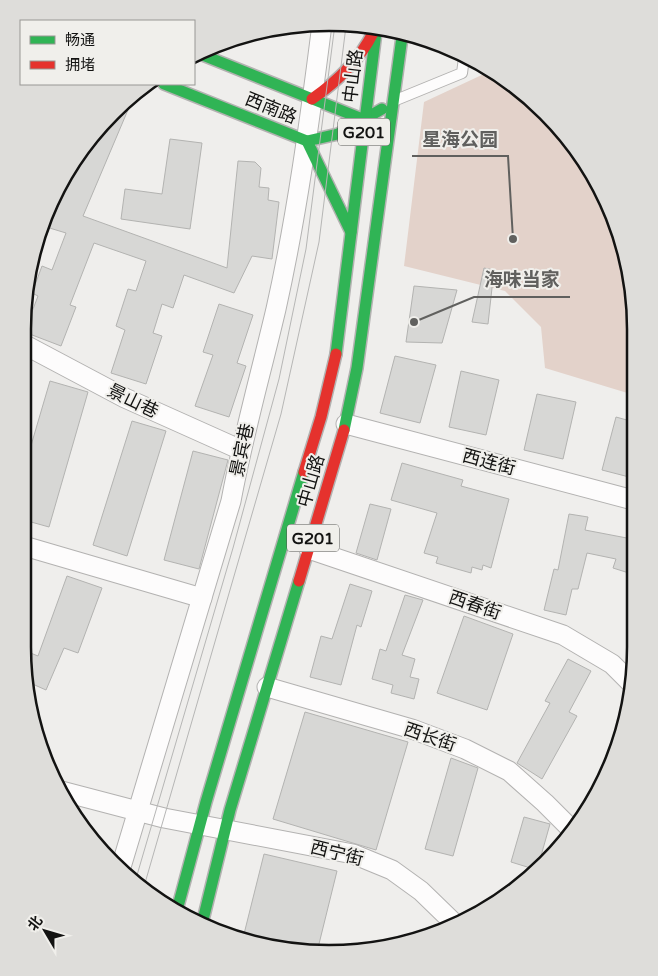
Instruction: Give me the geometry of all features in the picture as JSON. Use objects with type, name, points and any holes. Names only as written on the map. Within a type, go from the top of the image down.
[{"type":"main road","points":[[312,99],[332,86],[347,71],[373,35]]},
{"type":"main road","name":"中山路","points":[[179,904],[321,417],[334,358],[375,35]]},
{"type":"main road","name":"中山路","points":[[204,917],[224,830],[346,424],[357,368],[402,40]]},
{"type":"main road","name":"西南路","points":[[208,57],[365,120],[378,130],[388,144]]},
{"type":"main road","name":"西南路","points":[[167,85],[307,141],[338,134],[365,120],[393,101]]},
{"type":"main road","points":[[307,141],[351,232]]},
{"type":"street","name":"景宾巷","points":[[123,862],[232,501],[241,450],[276,307],[307,141],[321,31]]},
{"type":"street","name":"景山巷","points":[[31,348],[125,398],[241,450]]},
{"type":"street","name":"西连街","points":[[346,424],[627,498]]},
{"type":"street","points":[[31,548],[202,598]]},
{"type":"street","name":"西春街","points":[[309,549],[563,635],[612,664],[625,677]]},
{"type":"street","name":"西长街","points":[[267,687],[412,729],[465,749],[509,772],[567,825]]},
{"type":"street","name":"西宁街","points":[[70,793],[200,826],[353,854],[392,870],[421,891],[450,919]]},
{"type":"lane","points":[[393,101],[462,73],[463,63]]},
{"type":"shaded area","points":[[483,74],[540,118],[577,164],[596,197],[617,252],[626,310],[627,393],[545,368],[541,327],[505,291],[404,266],[424,102]]},
{"type":"building","points":[[128,109],[83,216],[227,268],[238,161],[255,162],[261,168],[259,187],[269,188],[268,200],[279,202],[272,259],[252,256],[234,293],[184,275],[173,308],[162,304],[153,333],[162,336],[146,384],[111,373],[125,330],[116,326],[128,289],[136,291],[146,261],[94,243],[70,305],[76,307],[61,346],[31,335],[32,312],[38,296],[34,294],[35,286],[42,266],[52,270],[66,233],[49,228],[81,164],[105,133]]},
{"type":"building","points":[[170,139],[202,143],[190,229],[121,219],[125,189],[162,194]]},
{"type":"building","points":[[484,268],[494,270],[488,324],[472,322]]},
{"type":"building","points":[[414,286],[457,290],[442,343],[406,342]]},
{"type":"building","points":[[219,304],[253,315],[237,363],[246,366],[229,417],[195,406],[213,355],[203,352]]},
{"type":"building","points":[[395,356],[436,365],[420,423],[380,413]]},
{"type":"building","points":[[461,371],[499,380],[486,435],[449,427]]},
{"type":"building","points":[[50,381],[88,392],[49,527],[31,522],[31,446]]},
{"type":"building","points":[[537,394],[576,402],[563,459],[524,450]]},
{"type":"building","points":[[616,417],[627,420],[627,476],[602,470]]},
{"type":"building","points":[[132,421],[166,431],[127,556],[93,545]]},
{"type":"building","points":[[193,451],[228,460],[199,569],[164,560]]},
{"type":"building","points":[[402,463],[463,480],[461,486],[509,499],[491,568],[483,565],[482,570],[472,567],[471,573],[436,563],[438,557],[424,553],[437,513],[391,500]]},
{"type":"building","points":[[370,504],[391,509],[377,560],[356,553]]},
{"type":"building","points":[[569,514],[588,517],[585,530],[627,538],[627,572],[613,568],[616,559],[587,553],[578,589],[572,589],[566,615],[544,610],[554,569],[558,570]]},
{"type":"building","points":[[67,576],[102,588],[78,653],[64,648],[46,690],[34,685],[31,653],[38,656]]},
{"type":"building","points":[[350,584],[372,591],[361,627],[357,625],[341,685],[310,677],[321,636],[332,639]]},
{"type":"building","points":[[405,595],[423,600],[402,655],[415,659],[410,677],[419,679],[414,699],[391,693],[393,685],[372,679],[380,649],[386,651]]},
{"type":"building","points":[[464,616],[513,634],[487,710],[437,693]]},
{"type":"building","points":[[568,659],[591,671],[569,712],[577,716],[542,779],[517,763],[550,703],[545,701]]},
{"type":"building","points":[[305,712],[408,742],[376,850],[273,819]]},
{"type":"building","points":[[451,758],[478,768],[453,856],[425,849]]},
{"type":"building","points":[[524,817],[550,824],[540,858],[529,868],[511,862]]},
{"type":"building","points":[[264,854],[337,871],[319,944],[271,939],[244,933]]},
{"type":"tram line","points":[[137,874],[233,548],[279,379],[306,249],[334,31]]},
{"type":"tram line","points":[[146,881],[281,414],[319,242],[345,32]]},
{"type":"traffic: fast","points":[[336,354],[376,35]]},
{"type":"traffic: fast","points":[[344,430],[357,368],[402,40]]},
{"type":"traffic: fast","points":[[208,57],[365,120],[376,128]]},
{"type":"traffic: fast","points":[[167,85],[307,141],[338,134],[382,109]]},
{"type":"traffic: fast","points":[[307,141],[351,232]]},
{"type":"traffic: fast","points":[[179,904],[206,802],[304,472]]},
{"type":"traffic: fast","points":[[204,917],[230,810],[299,581]]},
{"type":"traffic: jam","points":[[312,99],[347,70],[361,53],[372,35]]},
{"type":"traffic: jam","points":[[304,472],[321,417],[336,354]]},
{"type":"traffic: jam","points":[[299,581],[344,430]]},
{"type":"place","name":"星海公园","points":[[513,239]]},
{"type":"place","name":"海味当家","points":[[414,322]]}]
